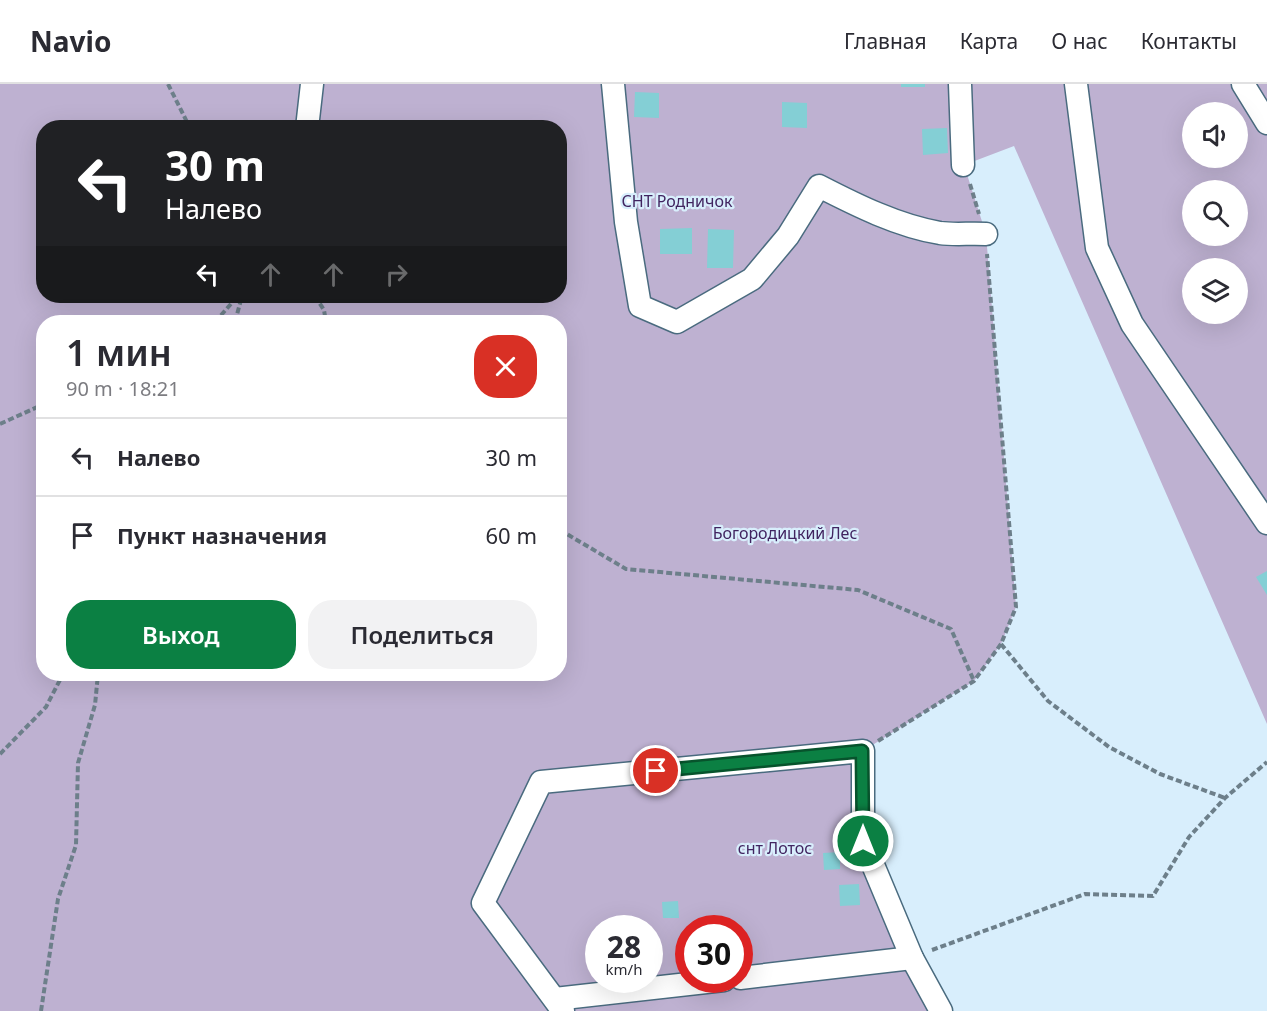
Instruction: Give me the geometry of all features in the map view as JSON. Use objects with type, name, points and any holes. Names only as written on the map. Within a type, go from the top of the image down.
[{"type":"street","points":[[308,120],[312,84]]},
{"type":"street","points":[[613,84],[626,222],[640,306],[677,322],[752,279],[789,236],[819,186],[851,203],[905,223],[940,233],[986,234]]},
{"type":"street","points":[[960,84],[963,165]]},
{"type":"street","points":[[1076,84],[1097,248],[1132,324],[1267,523]]},
{"type":"street","points":[[1243,84],[1267,123]]},
{"type":"street","points":[[675,987],[559,1005],[483,903],[541,782],[862,751],[863,841],[912,958],[941,1011]]},
{"type":"street","points":[[753,976],[912,958]]},
{"type":"path","points":[[168,84],[186,120]]},
{"type":"path","points":[[862,751],[974,681],[1001,644],[1016,607],[986,234],[963,165]]},
{"type":"path","points":[[222,315],[233,303]]},
{"type":"path","points":[[0,424],[36,408]]},
{"type":"path","points":[[567,534],[626,569],[858,590],[951,629],[974,681]]},
{"type":"path","points":[[1001,644],[1048,701],[1109,747],[1160,774],[1225,798]]},
{"type":"path","points":[[0,754],[46,707],[59,681]]},
{"type":"path","points":[[41,1011],[58,899],[76,845],[78,763],[95,705],[97,681]]},
{"type":"path","points":[[912,958],[1085,894],[1153,896],[1190,837],[1225,798],[1267,762]]},
{"type":"green space","name":"Богородицкий Лес","points":[[0,84],[1267,84],[1267,724],[1014,146],[964,165],[986,234],[1016,607],[1001,644],[974,681],[863,751],[863,841],[941,1011],[0,1011]]},
{"type":"building","points":[[901,84],[925,84],[925,87],[901,87]]},
{"type":"building","points":[[635,92],[659,93],[659,118],[634,117]]},
{"type":"building","points":[[782,102],[807,103],[807,128],[782,127]]},
{"type":"building","points":[[947,128],[948,153],[923,155],[922,129]]},
{"type":"building","points":[[692,228],[692,254],[660,254],[660,229]]},
{"type":"building","points":[[708,229],[734,230],[733,268],[707,268]]},
{"type":"building","points":[[1267,571],[1267,595],[1256,577]]},
{"type":"building","points":[[840,852],[840,869],[824,870],[823,853]]},
{"type":"building","points":[[859,884],[860,905],[840,906],[839,885]]},
{"type":"building","points":[[678,901],[679,915],[675,915],[675,918],[663,918],[662,902]]},
{"type":"route","points":[[656,771],[862,751],[863,841]]},
{"type":"park label","name":"СНТ Родничок","points":[[677,201]]},
{"type":"park label","name":"снт Лотос","points":[[775,848]]}]
